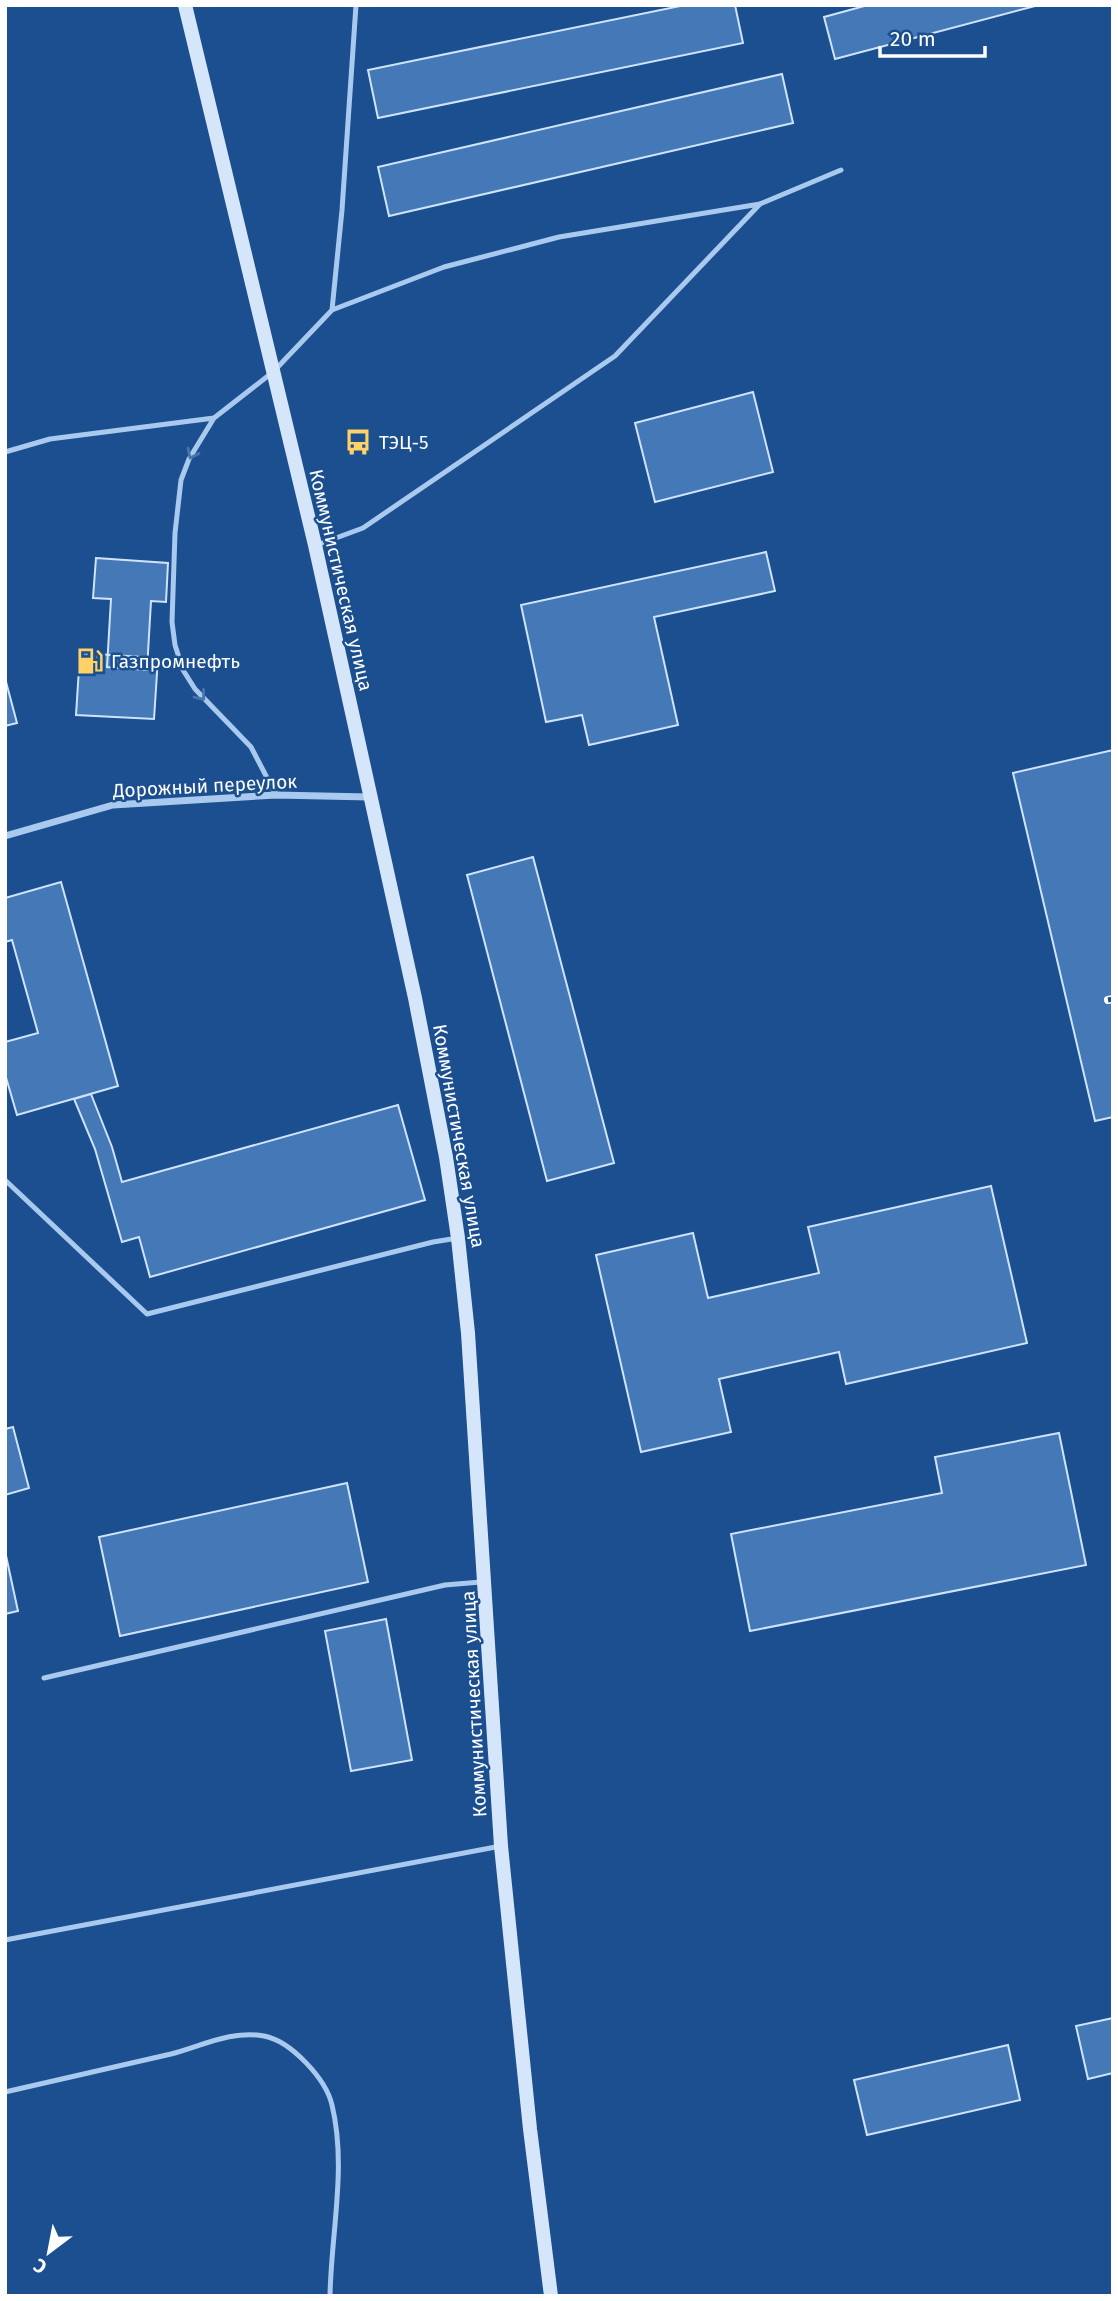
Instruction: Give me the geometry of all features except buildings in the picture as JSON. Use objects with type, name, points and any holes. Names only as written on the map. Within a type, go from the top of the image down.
[{"type":"main road","name":"Коммунистическая улица","points":[[185,5],[315,545],[415,998],[446,1157],[468,1333],[501,1846],[530,2129],[551,2296]]},
{"type":"street","name":"Дорожный переулок","points":[[5,836],[113,805],[276,795],[369,797]]},
{"type":"lane","points":[[332,310],[342,210],[356,5]]},
{"type":"lane","points":[[276,795],[251,747],[195,689],[183,670],[174,645],[174,545],[181,480],[189,459],[214,418],[273,372],[332,310],[444,267],[559,237],[760,204],[841,170]]},
{"type":"lane","points":[[315,545],[363,527],[615,356],[760,204]]},
{"type":"lane","points":[[5,452],[50,439],[214,418]]},
{"type":"lane","points":[[5,1180],[147,1314],[458,1238]]},
{"type":"lane","points":[[44,1678],[445,1585],[486,1582]]},
{"type":"lane","points":[[5,1940],[501,1846]]},
{"type":"lane","points":[[5,2092],[173,2053],[234,2035],[266,2036],[294,2051],[317,2075],[332,2103],[339,2165],[330,2296]]},
{"type":"railway","points":[[1108,1000],[1113,999]]},
{"type":"place","name":"ТЭЦ-5","points":[[358,442]]},
{"type":"place","name":"Газпромнефть","points":[[90,661]]}]
